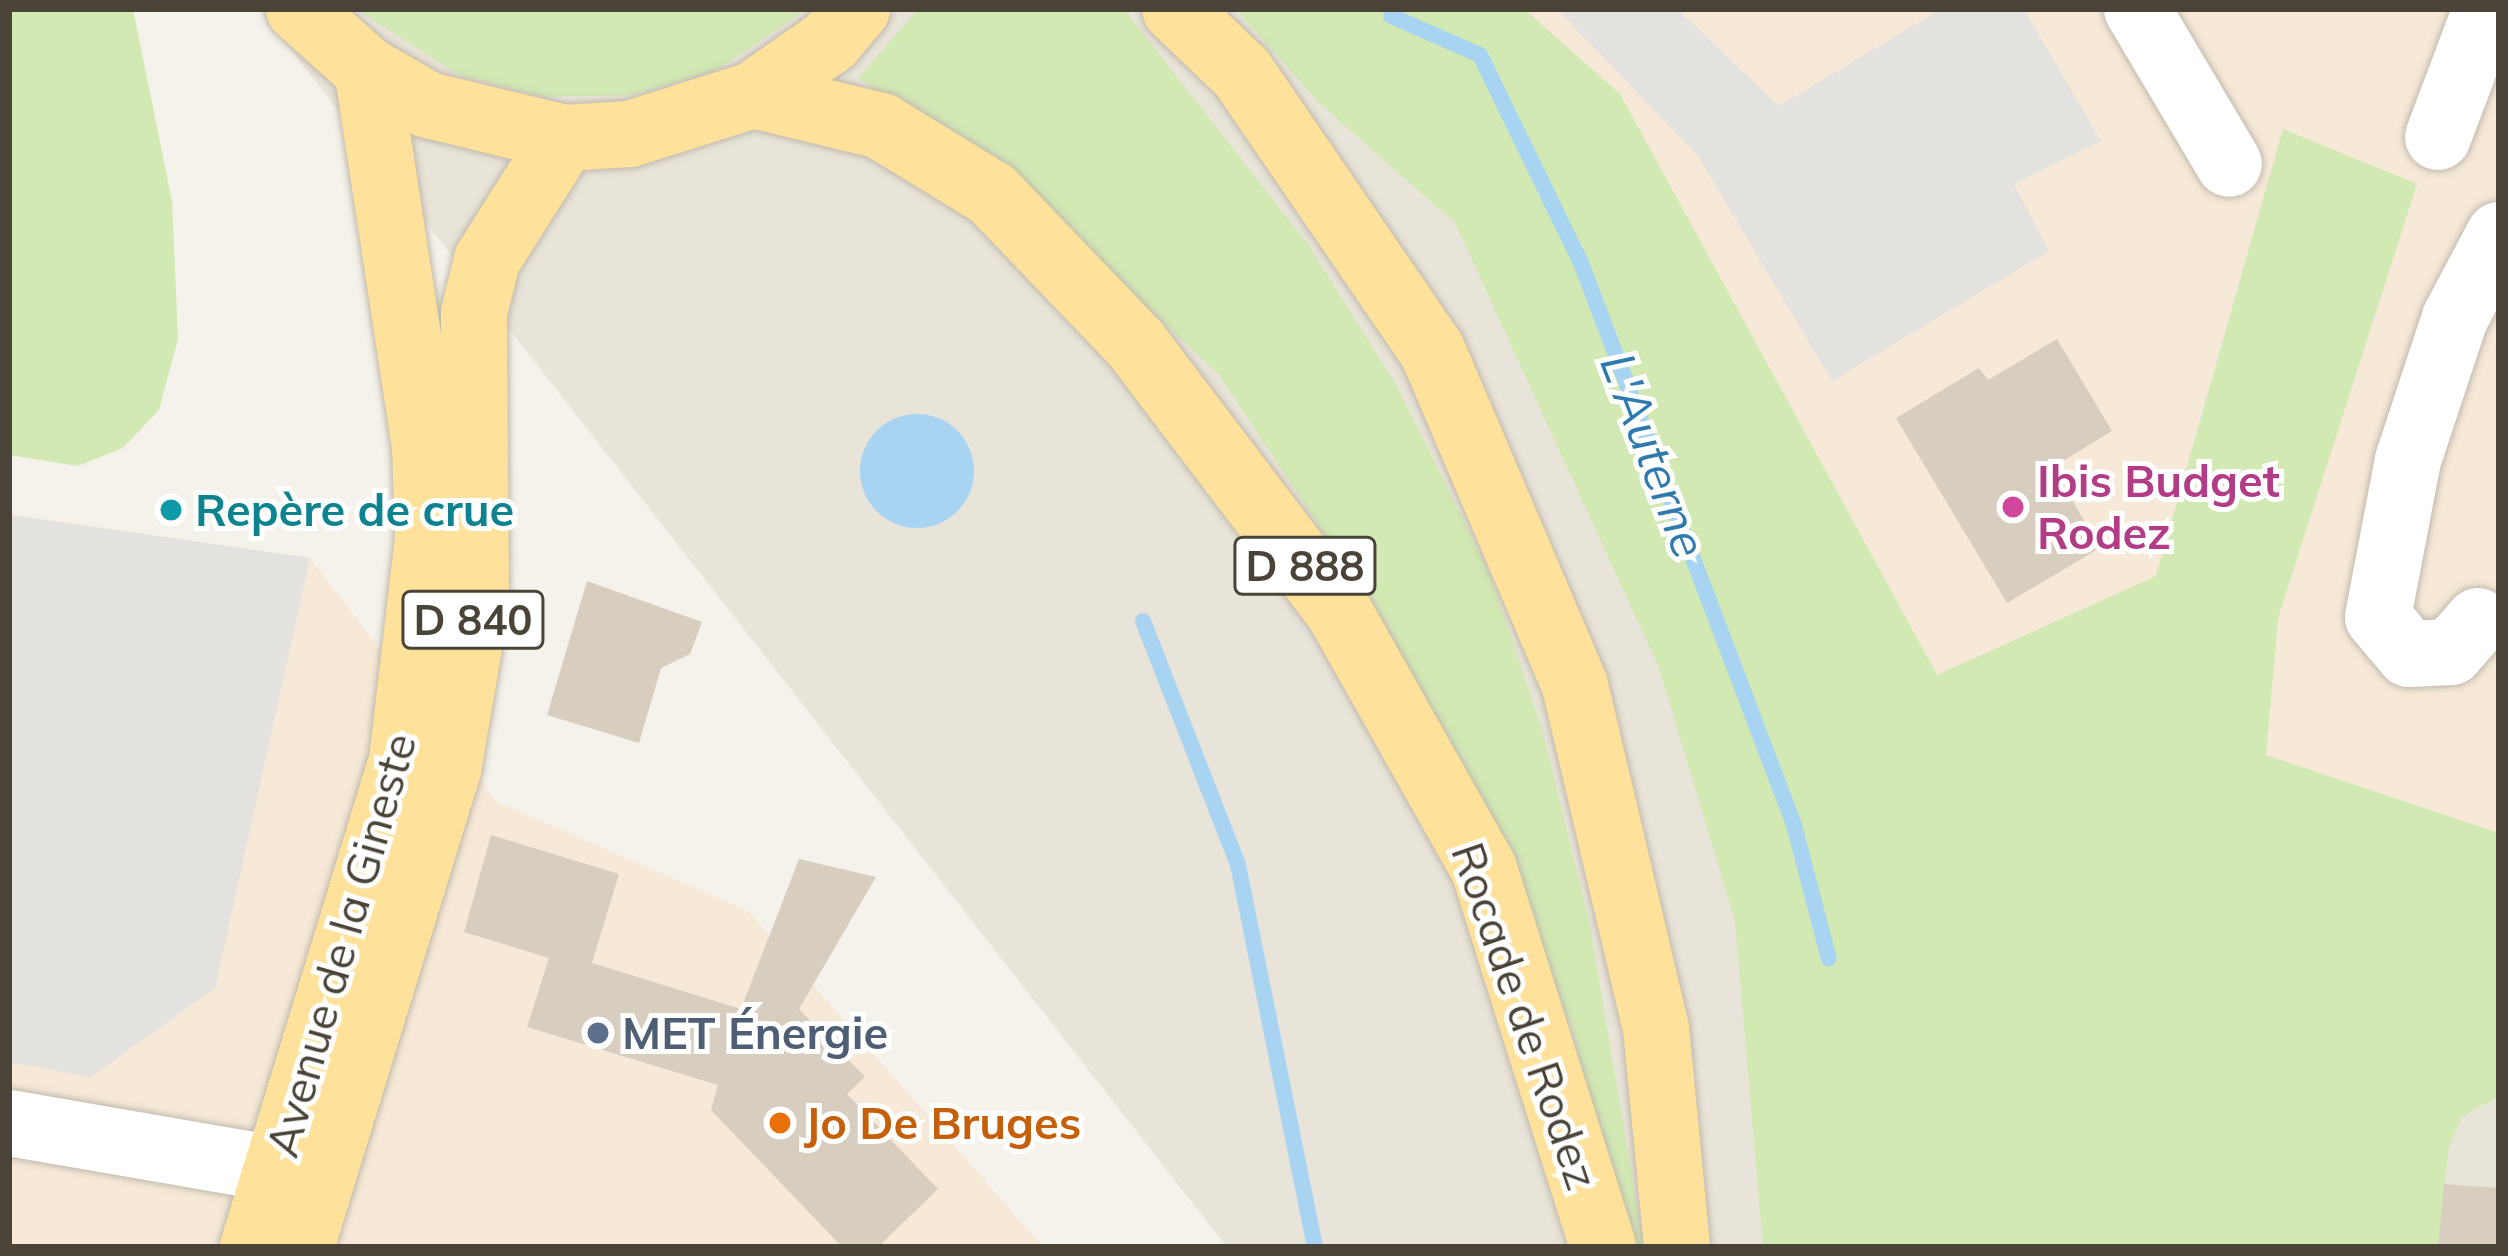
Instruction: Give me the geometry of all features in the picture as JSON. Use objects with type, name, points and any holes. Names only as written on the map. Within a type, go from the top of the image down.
[{"type":"main road","points":[[299,9],[367,70],[494,128],[564,138],[672,124],[753,95],[830,41],[857,9]]},
{"type":"main road","name":"Rocade de Rodez","points":[[1174,9],[1241,74],[1432,350],[1575,686],[1656,1028],[1677,1247]]},
{"type":"main road","name":"Avenue de la Gineste","points":[[254,1247],[402,760],[428,540],[425,447],[367,70]]},
{"type":"main road","name":"Rocade de Rodez","points":[[753,95],[881,126],[992,194],[1135,343],[1338,610],[1484,868],[1603,1247]]},
{"type":"main road","name":"Avenue de la Gineste","points":[[301,1247],[448,770],[476,606],[474,313],[487,260],[564,138]]},
{"type":"street","points":[[2138,9],[2229,164]]},
{"type":"street","points":[[2438,137],[2486,9]]},
{"type":"street","points":[[2478,621],[2451,652],[2409,654],[2378,616],[2408,460],[2455,318],[2499,235]]},
{"type":"street","points":[[9,1123],[276,1169]]},
{"type":"shaded area","points":[[259,9],[2499,9],[2499,1247],[1227,1247]]},
{"type":"shaded area","points":[[1524,9],[2499,9],[2499,833],[2266,756],[2278,618],[2283,129],[2156,576],[1937,675],[1620,94]]},
{"type":"shaded area","points":[[1557,9],[1677,9],[1779,106],[1941,9],[2024,9],[2101,141],[2014,184],[2049,251],[1832,381],[1698,156]]},
{"type":"shaded area","points":[[9,514],[310,558],[497,802],[748,911],[1043,1247],[9,1247]]},
{"type":"shaded area","points":[[9,515],[310,558],[215,988],[91,1077],[9,1062]]},
{"type":"green space","points":[[9,9],[133,9],[172,201],[178,339],[159,410],[123,448],[78,466],[9,455]]},
{"type":"green space","points":[[356,9],[807,9],[715,71],[631,95],[545,97],[460,76]]},
{"type":"green space","points":[[918,9],[1124,9],[1310,247],[1398,388],[1490,574],[1543,732],[1590,926],[1644,1247],[1616,1247],[1575,1036],[1506,866],[1382,621],[1219,375],[1030,197],[858,78]]},
{"type":"green space","points":[[1236,9],[1524,9],[1620,94],[1937,675],[2156,576],[2283,129],[2417,184],[2278,618],[2266,755],[2499,833],[2499,1096],[2462,1117],[2449,1147],[2438,1247],[1763,1247],[1735,921],[1659,668],[1455,223],[1317,101]]},
{"type":"water","points":[[917,414],[939,419],[957,431],[969,449],[974,471],[969,493],[957,511],[939,523],[917,528],[895,523],[877,511],[865,493],[860,471],[865,449],[877,431],[895,419]]},
{"type":"building","name":"Ibis Budget Rodez","points":[[2057,339],[2112,431],[2053,467],[2100,548],[2007,603],[1896,418],[1979,368],[1988,380]]},
{"type":"building","points":[[587,581],[702,622],[690,654],[661,668],[639,743],[547,715]]},
{"type":"building","points":[[491,835],[619,874],[592,963],[741,1009],[799,859],[876,877],[799,1009],[865,1077],[847,1094],[938,1189],[878,1247],[842,1247],[711,1110],[718,1085],[527,1027],[549,958],[464,932]]},
{"type":"building","points":[[2444,1184],[2499,1188],[2499,1247],[2438,1247]]},
{"type":"waterway","name":"L'Auterne","points":[[1391,16],[1480,55],[1581,263],[1794,825],[1829,959]]},
{"type":"waterway","points":[[1143,621],[1238,865],[1315,1247]]},
{"type":"place","name":"Ibis Budget Rodez","points":[[2013,507]]},
{"type":"place","name":"Repère de crue","points":[[171,510]]},
{"type":"place","name":"MET Énergie","points":[[598,1033]]},
{"type":"place","name":"Jo De Bruges","points":[[780,1123]]}]
